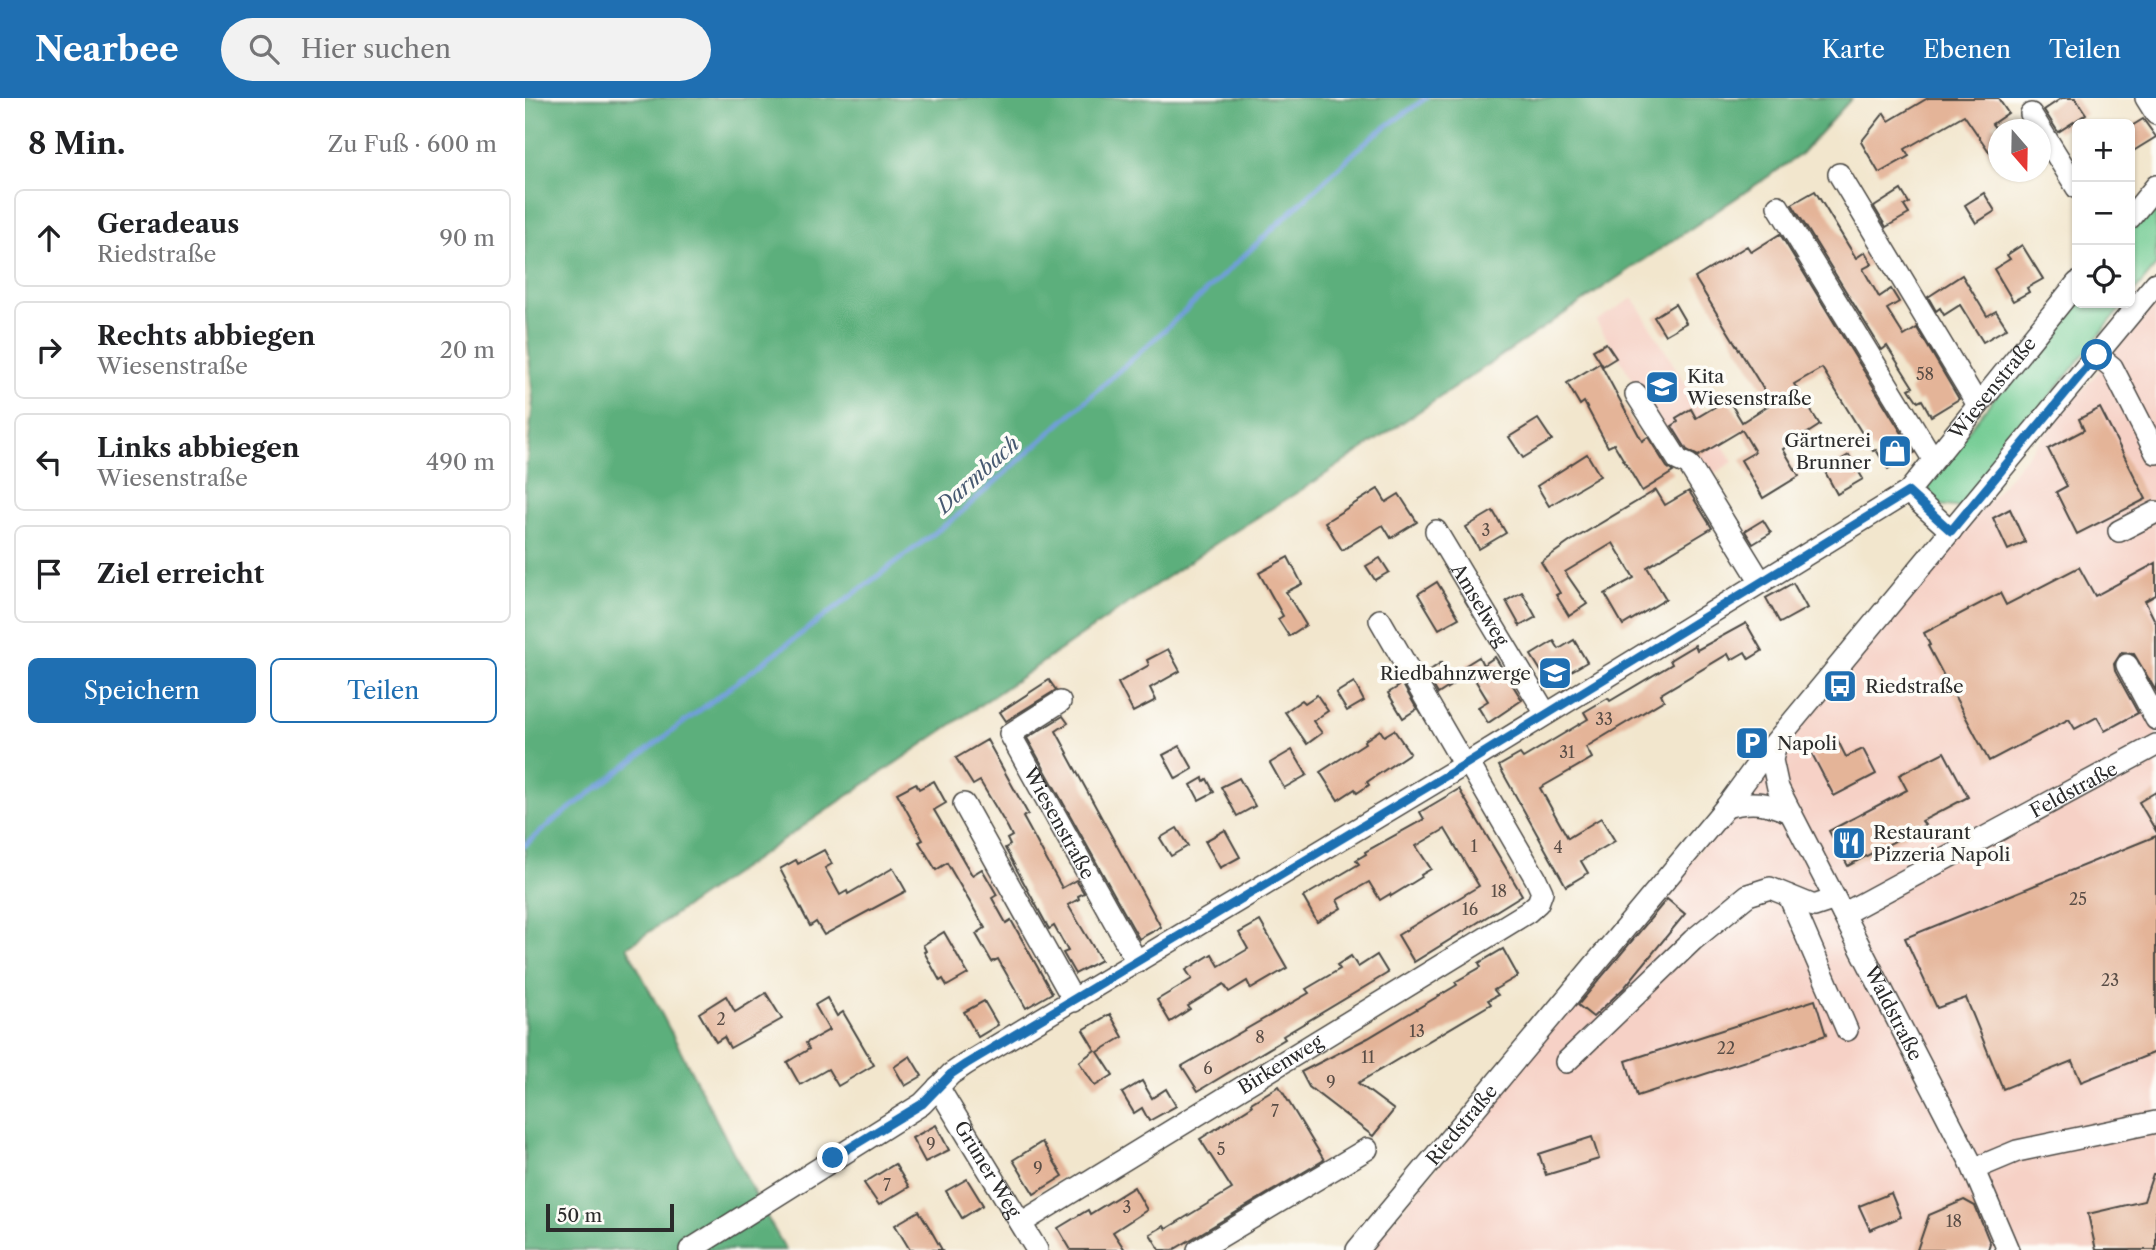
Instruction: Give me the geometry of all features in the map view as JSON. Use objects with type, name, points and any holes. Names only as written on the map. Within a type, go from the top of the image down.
[{"type":"street","points":[[2146,98],[2156,114]]},
{"type":"street","points":[[2031,114],[2073,182]]},
{"type":"street","points":[[1839,174],[1978,405]]},
{"type":"street","points":[[2135,212],[2156,186]]},
{"type":"street","points":[[1778,206],[1933,459]]},
{"type":"street","name":"Riedstraße","points":[[1357,1250],[1726,807],[2156,283]]},
{"type":"street","name":"Wiesenstraße","points":[[689,1250],[922,1104],[966,1064],[1466,764],[1908,492],[2072,289]]},
{"type":"street","points":[[2097,355],[2112,367],[2156,453]]},
{"type":"street","points":[[1636,394],[1678,460],[1689,465],[1761,582]]},
{"type":"street","points":[[1908,492],[1951,531]]},
{"type":"street","points":[[2119,531],[2156,512]]},
{"type":"street","name":"Amselweg","points":[[1436,531],[1546,714]]},
{"type":"street","points":[[1380,620],[1466,764]]},
{"type":"street","points":[[2127,665],[2156,719]]},
{"type":"street","name":"Wiesenstraße","points":[[1060,702],[1010,734],[1137,962]]},
{"type":"street","name":"Waldstraße","points":[[1776,743],[1772,760],[1775,777],[1791,813],[1974,1169],[2008,1250]]},
{"type":"street","name":"Feldstraße","points":[[1839,907],[2156,745]]},
{"type":"street","name":"Birkenweg","points":[[1021,1223],[1528,912],[1538,903],[1542,892],[1536,879],[1466,764]]},
{"type":"street","points":[[1726,807],[1749,802],[1765,803],[1791,813]]},
{"type":"street","points":[[964,804],[1074,1000]]},
{"type":"street","points":[[1566,1062],[1693,940],[1748,895],[1770,888],[1814,906],[1839,907]]},
{"type":"street","points":[[1789,896],[1847,1030]]},
{"type":"street","name":"Grüner Weg","points":[[939,1087],[1037,1250]]},
{"type":"street","points":[[1974,1169],[2017,1152],[2156,1122]]},
{"type":"street","points":[[1198,1250],[1367,1149]]},
{"type":"shaded area","name":"Kita Wiesenstraße","points":[[1633,298],[1733,462],[1705,479],[1689,453],[1678,453],[1596,321]]},
{"type":"shaded area","points":[[2156,303],[2156,1250],[1369,1250],[1975,517]]},
{"type":"green space","points":[[525,98],[1852,98],[1800,155],[1314,482],[1218,542],[627,947],[786,1250],[525,1250],[525,483],[533,400],[525,307]]},
{"type":"green space","points":[[2156,197],[2156,266],[2135,291],[2135,245],[2135,223]]},
{"type":"green space","points":[[2072,300],[2072,308],[2121,308],[1960,508],[1940,505],[1924,486]]},
{"type":"building","points":[[1928,98],[1998,98],[2008,113],[1999,119],[1988,119],[1988,150],[1964,115],[1905,149],[1909,156],[1879,173],[1861,142],[1884,113],[1889,121]]},
{"type":"building","points":[[2062,98],[2075,98],[2086,114],[2072,119],[2072,123],[2058,132],[2044,110]]},
{"type":"building","points":[[2143,119],[2156,137],[2135,150],[2135,124]]},
{"type":"building","points":[[1901,190],[1909,203],[1904,206],[1909,214],[1886,227],[1874,207]]},
{"type":"building","points":[[1815,191],[1856,258],[1865,252],[1872,264],[1863,269],[1879,297],[1891,289],[1899,302],[1887,309],[1904,336],[1917,328],[1959,399],[1931,416],[1922,400],[1918,402],[1909,389],[1913,387],[1887,346],[1882,350],[1792,204]]},
{"type":"building","points":[[1984,193],[1995,211],[1976,223],[1965,205]]},
{"type":"building","points":[[1780,234],[1914,453],[1888,469],[1876,450],[1873,451],[1822,368],[1794,384],[1820,425],[1783,449],[1799,476],[1763,498],[1741,460],[1755,452],[1742,430],[1698,456],[1687,450],[1672,426],[1678,422],[1676,418],[1691,409],[1696,418],[1728,399],[1742,422],[1772,403],[1695,278],[1747,246],[1751,252]]},
{"type":"building","points":[[2022,245],[2043,279],[2027,288],[2029,292],[2013,301],[1994,269],[2010,259],[2007,255]]},
{"type":"building","points":[[1962,275],[1987,316],[1996,311],[2007,328],[1983,342],[1960,305],[1944,315],[1940,308],[1936,311],[1928,297]]},
{"type":"building","points":[[1675,304],[1686,323],[1665,335],[1654,317]]},
{"type":"building","points":[[1606,343],[1616,358],[1603,366],[1593,350]]},
{"type":"building","points":[[1600,363],[1642,441],[1648,437],[1673,472],[1642,491],[1614,444],[1608,447],[1584,402],[1580,405],[1567,383]]},
{"type":"building","points":[[2100,408],[2146,499],[2077,534],[2056,492],[2067,486],[2048,449],[2084,430],[2079,419]]},
{"type":"building","points":[[1538,419],[1552,440],[1523,458],[1509,437]]},
{"type":"building","points":[[1587,454],[1600,476],[1549,506],[1537,486]]},
{"type":"building","points":[[1849,455],[1863,479],[1837,494],[1824,470]]},
{"type":"building","points":[[1378,489],[1386,502],[1399,494],[1417,522],[1391,538],[1383,525],[1342,550],[1325,522]]},
{"type":"building","points":[[1656,490],[1665,505],[1689,491],[1712,528],[1647,567],[1666,599],[1623,625],[1605,594],[1634,578],[1613,543],[1565,572],[1587,604],[1569,616],[1556,595],[1560,593],[1541,562]]},
{"type":"building","points":[[2010,509],[2025,542],[2008,550],[1993,518]]},
{"type":"building","points":[[1493,511],[1506,533],[1479,549],[1466,527]]},
{"type":"building","points":[[1763,520],[1771,533],[1753,544],[1745,531]]},
{"type":"building","points":[[1288,557],[1302,584],[1286,592],[1306,625],[1289,636],[1278,619],[1283,616],[1259,573]]},
{"type":"building","points":[[1380,558],[1389,572],[1375,580],[1366,566]]},
{"type":"building","points":[[2156,563],[2156,595],[2145,601],[2156,623],[2156,691],[2134,654],[2121,653],[2114,664],[2115,671],[2138,713],[2105,731],[2097,717],[2075,729],[2069,719],[1989,761],[1928,646],[1930,645],[1924,633],[2000,593],[2006,605],[2079,567],[2095,596]]},
{"type":"building","points":[[1437,582],[1459,618],[1439,629],[1418,594]]},
{"type":"building","points":[[1793,583],[1807,608],[1780,623],[1766,598]]},
{"type":"building","points":[[1522,592],[1536,617],[1520,626],[1506,601]]},
{"type":"building","points":[[1746,623],[1762,651],[1749,659],[1745,652],[1731,660],[1728,654],[1661,694],[1664,700],[1586,747],[1592,758],[1540,788],[1568,838],[1601,818],[1615,841],[1581,861],[1588,873],[1566,886],[1499,766],[1520,754],[1523,758],[1588,719],[1584,712],[1608,698],[1610,701],[1672,664],[1670,660],[1695,645],[1697,650]]},
{"type":"building","name":"Riedbahnzwerge","points":[[1574,640],[1587,662],[1549,684],[1531,655],[1554,641],[1559,649]]},
{"type":"building","points":[[1168,649],[1180,671],[1150,688],[1156,700],[1133,712],[1118,683],[1149,665],[1147,660]]},
{"type":"building","points":[[1479,657],[1483,665],[1495,657],[1522,700],[1488,723],[1478,707],[1488,701],[1466,665]]},
{"type":"building","points":[[1442,662],[1455,683],[1438,694],[1426,673]]},
{"type":"building","points":[[1392,666],[1417,709],[1403,718],[1388,693],[1398,687],[1387,670]]},
{"type":"building","points":[[1049,680],[1056,690],[1006,721],[1000,712]]},
{"type":"building","points":[[1354,682],[1364,701],[1347,711],[1336,693]]},
{"type":"building","points":[[1317,695],[1328,711],[1313,721],[1322,733],[1307,744],[1285,712],[1302,700],[1305,703]]},
{"type":"building","points":[[1063,716],[1068,723],[1056,731],[1161,927],[1139,939],[1027,738]]},
{"type":"building","points":[[1380,730],[1384,736],[1394,730],[1410,753],[1367,782],[1369,785],[1357,793],[1355,789],[1338,800],[1320,772]]},
{"type":"building","points":[[1837,739],[1846,757],[1863,749],[1876,774],[1834,796],[1811,752]]},
{"type":"building","points":[[987,740],[1028,814],[1023,817],[1062,888],[1076,880],[1084,893],[1068,905],[1101,960],[1075,974],[1063,953],[1068,951],[1054,926],[1049,929],[1005,848],[1010,845],[1007,839],[1012,836],[1008,828],[980,781],[973,785],[956,758]]},
{"type":"building","points":[[1180,746],[1193,769],[1176,779],[1163,755]]},
{"type":"building","points":[[1292,750],[1307,775],[1284,788],[1270,763]]},
{"type":"building","points":[[1944,752],[1968,797],[1922,821],[1925,825],[1848,866],[1829,831],[1907,790],[1899,775]]},
{"type":"building","points":[[1203,778],[1204,781],[1207,779],[1214,792],[1199,800],[1191,785]]},
{"type":"building","points":[[1239,778],[1255,806],[1237,816],[1221,787]]},
{"type":"building","points":[[934,781],[946,803],[934,810],[972,875],[982,869],[997,895],[992,898],[1006,923],[1011,920],[1052,993],[1026,1008],[998,959],[992,962],[976,934],[985,928],[947,863],[936,870],[919,842],[923,840],[897,793],[916,783],[919,789]]},
{"type":"building","points":[[1459,789],[1522,895],[1414,962],[1398,935],[1479,886],[1445,829],[1416,846],[1431,869],[1421,875],[1422,877],[1380,900],[1369,882],[1337,900],[1341,908],[1317,922],[1303,897],[1359,864],[1356,860],[1366,854],[1365,852],[1424,819],[1420,812]]},
{"type":"building","points":[[2156,792],[2156,831],[2139,802]]},
{"type":"building","points":[[1177,828],[1188,846],[1171,856],[1160,838]]},
{"type":"building","points":[[1225,830],[1240,857],[1220,868],[1205,841]]},
{"type":"building","points":[[2156,836],[2156,1052],[2081,1082],[2072,1061],[2003,1089],[1966,998],[1937,1008],[1905,938]]},
{"type":"building","points":[[824,850],[832,864],[825,868],[840,895],[847,891],[848,894],[893,868],[906,891],[824,935],[816,922],[810,926],[780,869],[796,860],[798,864]]},
{"type":"building","points":[[1667,899],[1685,914],[1624,988],[1593,1017],[1578,1005]]},
{"type":"building","points":[[1260,921],[1287,968],[1251,989],[1247,981],[1229,992],[1224,984],[1188,1006],[1190,1009],[1170,1022],[1157,1000],[1192,979],[1186,970],[1212,954],[1219,966],[1248,949],[1239,933]]},
{"type":"building","points":[[944,932],[968,974],[947,986],[943,979],[940,981],[923,945]]},
{"type":"building","points":[[1503,949],[1518,976],[1494,990],[1498,995],[1488,1000],[1491,1004],[1358,1083],[1394,1110],[1373,1136],[1309,1087],[1301,1072],[1368,1038],[1457,985],[1455,982],[1481,967],[1479,963]]},
{"type":"building","points":[[1377,955],[1388,973],[1198,1091],[1182,1066],[1309,993],[1306,989],[1340,969],[1337,965],[1351,956],[1358,967]]},
{"type":"building","points":[[766,993],[782,1019],[730,1048],[724,1037],[716,1042],[699,1013],[726,996],[735,1012]]},
{"type":"building","points":[[827,998],[837,1016],[843,1012],[874,1065],[838,1086],[828,1069],[800,1085],[787,1062],[809,1049],[806,1043],[829,1030],[815,1005]]},
{"type":"building","points":[[1815,1000],[1826,1035],[1637,1096],[1626,1061]]},
{"type":"building","points":[[984,1001],[998,1025],[978,1037],[964,1012]]},
{"type":"building","points":[[1110,1014],[1123,1037],[1098,1052],[1113,1075],[1095,1086],[1079,1062],[1095,1050],[1083,1030]]},
{"type":"building","points":[[910,1056],[922,1076],[905,1086],[894,1067]]},
{"type":"building","points":[[1142,1081],[1152,1098],[1166,1089],[1176,1106],[1149,1121],[1142,1108],[1134,1113],[1122,1093]]},
{"type":"building","points":[[1279,1086],[1324,1160],[1173,1250],[1160,1250],[1150,1234],[1164,1226],[1166,1229],[1232,1189],[1200,1139]]},
{"type":"building","points":[[936,1125],[949,1150],[925,1162],[912,1138]]},
{"type":"building","points":[[1592,1137],[1599,1159],[1546,1175],[1539,1154]]},
{"type":"building","points":[[1042,1142],[1063,1176],[1034,1194],[1013,1160]]},
{"type":"building","points":[[895,1164],[909,1187],[879,1205],[864,1183]]},
{"type":"building","points":[[2153,1174],[2156,1174],[2156,1250],[2096,1250],[2088,1214],[2144,1201]]},
{"type":"building","points":[[967,1179],[983,1205],[962,1218],[946,1191]]},
{"type":"building","points":[[1134,1187],[1147,1210],[1113,1232],[1125,1250],[1071,1250],[1058,1228],[1088,1210],[1090,1214]]},
{"type":"building","points":[[1891,1193],[1901,1217],[1870,1230],[1859,1206]]},
{"type":"building","points":[[1964,1200],[1975,1206],[1990,1243],[1988,1250],[1917,1250],[1929,1215]]},
{"type":"building","points":[[919,1211],[942,1250],[910,1250],[895,1225]]},
{"type":"waterway","name":"Darmbach","points":[[525,845],[957,516],[1159,335],[1370,138],[1426,98]]},
{"type":"place","name":"Kita Wiesenstraße","points":[[1662,387]]},
{"type":"place","name":"Gärtnerei Brunner","points":[[1895,451]]},
{"type":"place","name":"Riedbahnzwerge","points":[[1555,673]]},
{"type":"place","name":"Riedstraße","points":[[1840,686]]},
{"type":"place","name":"Napoli","points":[[1752,743]]},
{"type":"place","name":"Restaurant Pizzeria Napoli","points":[[1849,843]]},
{"type":"route","points":[[833,1158],[922,1104],[951,1074],[966,1064],[1464,765],[1908,492],[1951,531],[2097,355]]}]
